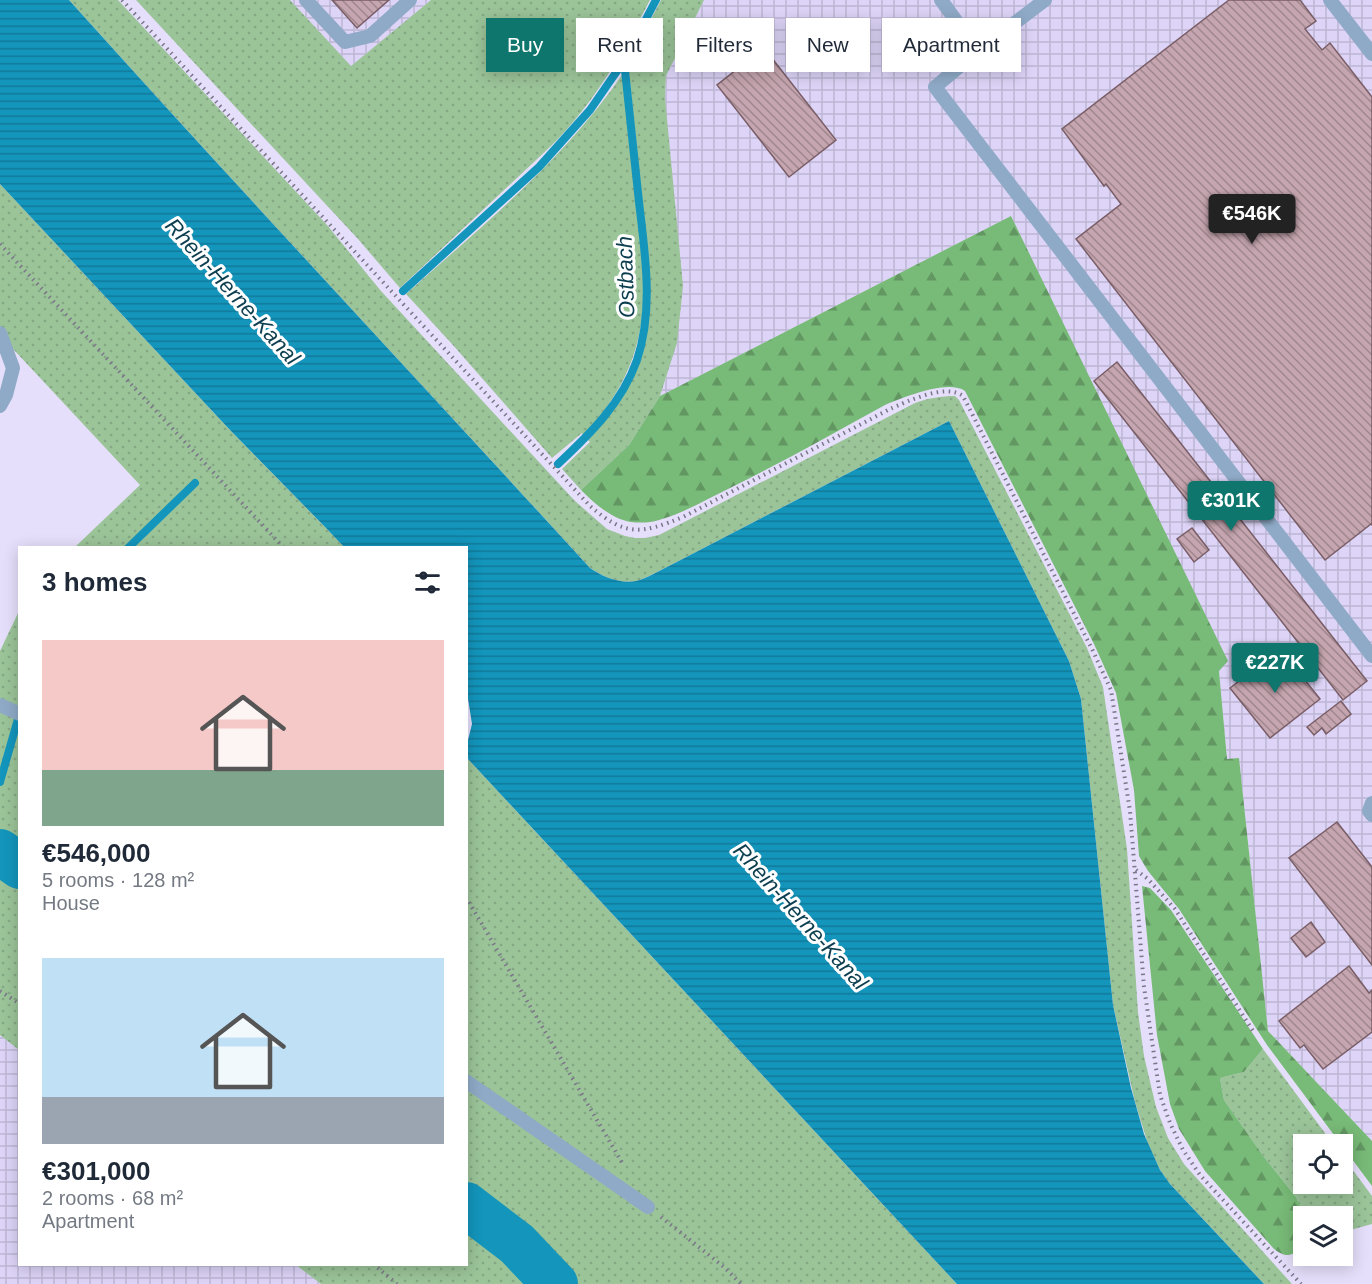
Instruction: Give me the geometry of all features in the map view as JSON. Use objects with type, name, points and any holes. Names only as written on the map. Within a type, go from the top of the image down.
[{"type":"lane","points":[[306,0],[345,42],[370,36],[410,0]]},
{"type":"lane","points":[[941,0],[954,18]]},
{"type":"lane","points":[[1021,18],[1045,0]]},
{"type":"lane","points":[[1330,0],[1372,54]]},
{"type":"lane","points":[[953,72],[935,87],[1372,656]]},
{"type":"lane","points":[[0,333],[13,368],[6,395],[0,406]]},
{"type":"lane","points":[[0,705],[18,713]]},
{"type":"lane","points":[[1372,803],[1369,811],[1372,814]]},
{"type":"lane","points":[[468,1082],[648,1207]]},
{"type":"path","points":[[122,0],[590,506],[607,520],[622,528],[647,529],[683,518],[890,408],[912,399],[945,391],[957,392],[963,396],[1111,690],[1130,811],[1145,999],[1160,1095],[1170,1123],[1183,1150],[1200,1175],[1301,1284]]},
{"type":"path","points":[[0,244],[282,546]]},
{"type":"path","points":[[1136,870],[1148,879],[1174,909],[1253,1031]]},
{"type":"path","points":[[468,900],[625,1167]]},
{"type":"path","points":[[0,991],[18,1003]]},
{"type":"path","points":[[648,1207],[724,1267],[741,1284]]},
{"type":"path","points":[[375,1266],[397,1284]]},
{"type":"shaded area","points":[[290,0],[431,0],[351,66]]},
{"type":"shaded area","points":[[704,0],[1372,0],[1372,1141],[1268,1031],[1239,759],[1227,759],[1219,671],[1011,216],[660,396],[667,375],[666,76],[675,58],[675,72],[774,72],[774,18],[695,18]]},
{"type":"shaded area","points":[[0,1035],[18,1049],[18,1266],[297,1266],[321,1284],[0,1284]]},
{"type":"green space","points":[[69,0],[118,0],[327,225],[381,291],[575,501],[607,529],[635,538],[659,535],[915,403],[945,396],[955,396],[959,400],[1087,648],[1103,687],[1127,849],[1138,1012],[1144,1056],[1156,1107],[1168,1138],[1184,1164],[1292,1284],[1264,1284],[1170,1184],[1160,1170],[1148,1144],[1135,1102],[1113,1005],[1081,699],[1069,661],[949,421],[645,578],[624,582],[601,574],[590,568]]},
{"type":"green space","points":[[136,0],[290,0],[351,66],[431,0],[650,0],[640,18],[576,18],[576,72],[610,72],[607,77],[582,112],[552,145],[400,288],[358,239]]},
{"type":"green space","points":[[661,0],[704,0],[695,18],[675,18],[675,58],[666,76],[665,98],[683,286],[677,343],[660,396],[629,445],[581,490],[562,469],[590,442],[588,440],[604,422],[628,386],[637,366],[647,325],[650,279],[629,72],[663,72],[663,18],[652,18]]},
{"type":"green space","points":[[624,72],[644,282],[641,325],[630,365],[611,401],[583,435],[582,433],[552,458],[406,294],[522,190],[576,134]]},
{"type":"green space","points":[[0,184],[230,430],[343,546],[76,546],[140,485],[0,335]]},
{"type":"green space","points":[[1011,216],[1228,661],[1219,671],[1227,759],[1239,758],[1268,1031],[1372,1141],[1372,1186],[1353,1160],[1353,1134],[1333,1134],[1267,1045],[1179,909],[1148,871],[1139,856],[1134,790],[1116,693],[1094,644],[965,391],[957,388],[937,388],[885,405],[750,478],[668,517],[645,522],[617,518],[581,490],[629,445],[660,396]]},
{"type":"green space","points":[[18,613],[18,1049],[0,1035],[0,651]]},
{"type":"green space","points":[[468,759],[957,1284],[321,1284],[297,1266],[468,1266]]},
{"type":"green space","points":[[1142,886],[1150,888],[1171,910],[1263,1049],[1244,1072],[1220,1078],[1224,1100],[1300,1206],[1293,1206],[1293,1254],[1285,1255],[1274,1249],[1205,1171],[1179,1129],[1170,1104],[1157,1035]]},
{"type":"green space","points":[[1263,1049],[1326,1134],[1293,1134],[1293,1193],[1224,1100],[1220,1078],[1244,1072]]},
{"type":"green space","points":[[1353,1170],[1372,1196],[1372,1224],[1353,1229],[1353,1206],[1300,1206],[1294,1194],[1353,1194]]},
{"type":"water","name":"Rhein-Herne-Kanal","points":[[0,0],[69,0],[590,568],[618,581],[630,582],[649,576],[949,421],[1069,661],[1081,699],[1113,1005],[1131,1088],[1144,1134],[1160,1170],[1170,1184],[1264,1284],[957,1284],[468,759],[468,740],[472,724],[468,699],[468,546],[343,546],[230,430],[0,184]]},
{"type":"building","points":[[332,0],[389,0],[357,28]]},
{"type":"building","points":[[1229,0],[1300,0],[1316,21],[1305,29],[1322,50],[1330,43],[1372,97],[1372,525],[1325,560],[1076,239],[1121,204],[1106,184],[1104,186],[1062,129]]},
{"type":"building","points":[[774,61],[836,140],[789,177],[717,85],[734,72],[774,72]]},
{"type":"building","points":[[1117,362],[1367,681],[1343,700],[1094,381]]},
{"type":"building","points":[[1192,528],[1209,550],[1194,562],[1177,539]]},
{"type":"building","points":[[1280,649],[1320,699],[1270,738],[1230,688]]},
{"type":"building","points":[[1341,701],[1351,714],[1326,734],[1322,728],[1314,735],[1307,727]]},
{"type":"building","points":[[1337,822],[1372,867],[1372,965],[1289,858]]},
{"type":"building","points":[[1311,922],[1325,942],[1306,957],[1291,938]]},
{"type":"building","points":[[1349,966],[1369,993],[1372,990],[1372,1032],[1323,1069],[1304,1045],[1300,1048],[1279,1021]]},
{"type":"waterway","name":"Ostbach","points":[[403,291],[539,167],[590,110],[624,61],[656,0]]},
{"type":"waterway","name":"Ostbach","points":[[558,464],[582,441],[614,404],[631,376],[642,341],[647,281],[625,72]]},
{"type":"waterway","name":"Ostbach","points":[[130,546],[195,483]]},
{"type":"waterway","name":"Ostbach","points":[[0,782],[18,719]]},
{"type":"waterway","points":[[0,852],[18,865]]},
{"type":"waterway","points":[[468,1207],[517,1244],[555,1284]]}]
